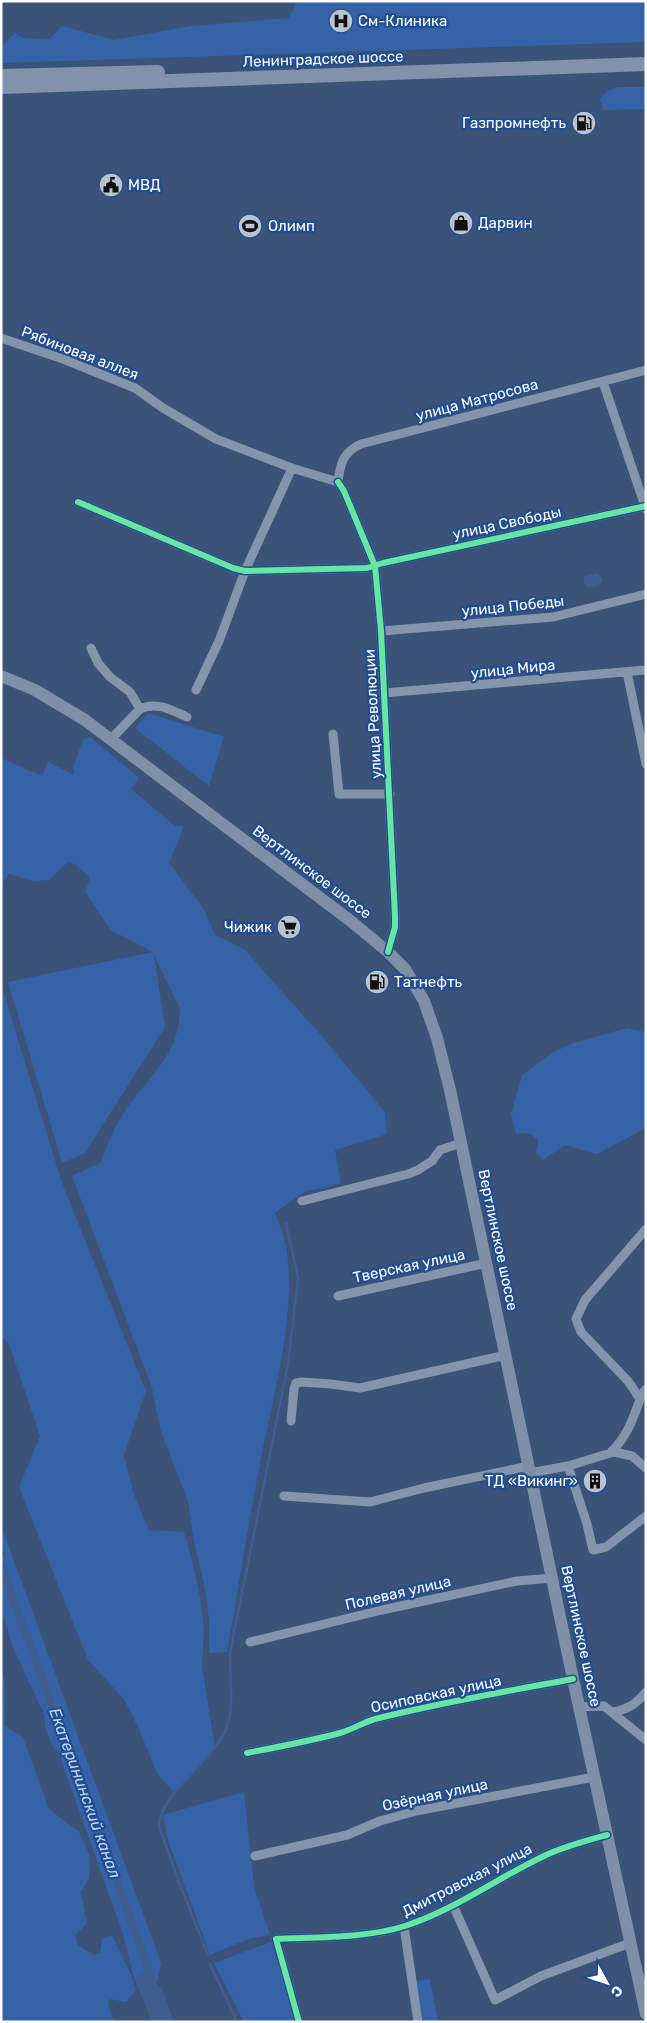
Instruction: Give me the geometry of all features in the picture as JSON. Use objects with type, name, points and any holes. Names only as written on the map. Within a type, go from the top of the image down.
[{"type":"highway","name":"Ленинградское шоссе","points":[[1,76],[646,56]]},
{"type":"highway","name":"Ленинградское шоссе","points":[[1,87],[646,64]]},
{"type":"main road","name":"Вертлинское шоссе","points":[[1,676],[56,702],[111,739],[344,916],[388,952],[410,977],[429,1012],[441,1051],[487,1263],[529,1470],[646,2014]]},
{"type":"street","name":"Рябиновая аллея","points":[[1,338],[135,388],[163,408],[216,439],[292,468],[338,482]]},
{"type":"street","name":"улица Матросова","points":[[338,482],[339,468],[345,455],[351,449],[361,444],[646,370]]},
{"type":"street","points":[[602,382],[646,507]]},
{"type":"street","points":[[196,690],[219,642],[245,571],[292,468]]},
{"type":"street","name":"улица Революции","points":[[338,482],[344,491],[375,566],[381,631],[395,916],[395,927],[388,952]]},
{"type":"street","points":[[78,502],[233,568],[245,571]]},
{"type":"street","name":"улица Свободы","points":[[245,571],[367,568],[646,507]]},
{"type":"street","name":"улица Победы","points":[[381,631],[553,618],[646,594]]},
{"type":"street","points":[[91,648],[98,663],[110,677],[130,692],[140,709]]},
{"type":"street","name":"улица Мира","points":[[384,693],[646,670]]},
{"type":"street","points":[[627,672],[646,764]]},
{"type":"street","points":[[111,739],[140,709],[149,705],[157,705],[187,717]]},
{"type":"street","points":[[332,734],[338,794],[390,794]]},
{"type":"street","points":[[302,1201],[408,1174],[432,1161],[440,1150],[461,1144]]},
{"type":"street","points":[[640,1399],[628,1382],[581,1332],[576,1319],[585,1300],[646,1229]]},
{"type":"street","name":"Тверская улица","points":[[338,1296],[487,1263]]},
{"type":"street","points":[[291,1421],[296,1383],[331,1384],[360,1388],[506,1355]]},
{"type":"street","points":[[611,1452],[622,1442],[629,1430],[640,1399],[646,1389]]},
{"type":"street","points":[[284,1496],[315,1500],[336,1499],[370,1502],[424,1488],[529,1470],[568,1466],[611,1452],[632,1456],[646,1468]]},
{"type":"street","points":[[568,1466],[587,1524],[593,1550],[606,1547],[646,1516]]},
{"type":"street","name":"Полевая улица","points":[[250,1642],[382,1610],[507,1583],[553,1578]]},
{"type":"street","name":"Осиповская улица","points":[[247,1753],[287,1746],[343,1732],[368,1721],[391,1715],[453,1701],[574,1679]]},
{"type":"street","points":[[613,1712],[636,1704],[646,1692]]},
{"type":"street","points":[[580,1707],[604,1706],[646,1740]]},
{"type":"street","name":"Озёрная улица","points":[[256,1856],[346,1835],[380,1820],[594,1777]]},
{"type":"street","name":"Дмитровская улица","points":[[299,2022],[276,1939],[356,1934],[404,1926],[453,1905],[542,1856],[607,1835]]},
{"type":"street","points":[[453,1905],[495,2000],[541,1976],[630,1943]]},
{"type":"street","points":[[404,1926],[418,2022]]},
{"type":"shaded area","points":[[297,1],[646,1],[646,42],[1,63],[1,47],[15,33],[22,38],[50,39],[62,26],[114,40],[191,26],[289,18]]},
{"type":"shaded area","points":[[617,87],[646,87],[646,109],[603,110],[600,99],[608,91]]},
{"type":"shaded area","points":[[598,573],[602,579],[600,584],[593,587],[586,586],[583,581],[585,576]]},
{"type":"shaded area","points":[[148,713],[224,737],[209,786],[135,728]]},
{"type":"shaded area","points":[[90,737],[139,778],[131,789],[175,826],[184,826],[169,863],[203,908],[215,935],[244,949],[320,1034],[385,1112],[387,1134],[335,1150],[341,1183],[304,1192],[275,1213],[283,1235],[288,1264],[287,1322],[277,1384],[250,1515],[227,1652],[209,1653],[209,1622],[205,1588],[194,1542],[188,1501],[161,1432],[152,1388],[72,1176],[100,1163],[119,1120],[168,1053],[178,1026],[180,1009],[154,955],[165,1027],[85,1153],[62,1163],[8,982],[153,952],[111,930],[85,892],[90,878],[75,864],[68,862],[49,880],[34,881],[9,874],[1,884],[1,758],[42,776],[48,762],[74,775],[73,767],[83,740]]},
{"type":"shaded area","points":[[1,984],[62,1183],[146,1391],[124,1455],[134,1495],[149,1530],[184,1532],[193,1564],[204,1628],[202,1666],[215,1748],[175,1794],[157,1773],[124,1699],[88,1660],[19,1487],[40,1436],[9,1344],[1,1337]]},
{"type":"shaded area","points":[[627,1028],[644,1032],[646,1030],[646,1128],[597,1154],[565,1145],[543,1160],[536,1152],[538,1140],[531,1134],[516,1133],[511,1114],[522,1075],[552,1053],[573,1043]]},
{"type":"shaded area","points":[[3,1531],[161,1963],[157,1982],[152,1976],[151,1968],[145,1968],[142,1974],[134,1978],[122,1931],[59,1754],[51,1743],[46,1730],[44,1714],[12,1645],[1,1608],[1,1556],[4,1555],[1,1538]]},
{"type":"shaded area","points":[[1,1668],[5,1689],[5,1726],[23,1737],[49,1809],[79,1832],[90,1856],[89,1878],[81,1892],[87,1923],[75,1936],[78,1945],[94,1955],[100,1953],[102,1939],[112,1935],[132,1977],[136,1990],[126,2002],[110,1999],[108,2005],[114,2022],[1,2022]]},
{"type":"shaded area","points":[[244,1792],[254,1887],[270,1935],[248,1939],[210,1955],[168,1840],[163,1815]]},
{"type":"shaded area","points":[[271,1942],[296,2022],[244,2022],[214,1963]]},
{"type":"shaded area","points":[[145,1968],[151,1968],[152,1976],[163,1991],[174,2022],[152,2022],[134,1978],[142,1974]]},
{"type":"shaded area","points":[[430,1979],[438,2022],[423,2022],[416,1981]]},
{"type":"waterway","points":[[208,1955],[159,1826],[161,1814],[168,1802],[177,1789],[220,1741],[229,1719],[231,1709],[231,1648],[288,1364],[298,1278],[286,1223]]},
{"type":"waterway","name":"Екатерининский канал","points":[[1,1565],[151,1975]]},
{"type":"waterway","points":[[210,1964],[237,2022]]},
{"type":"cycle path","points":[[338,482],[344,491],[375,566],[381,631],[395,916],[395,927],[388,952]]},
{"type":"cycle path","points":[[78,502],[233,568],[245,571],[367,568],[646,506]]},
{"type":"cycle path","points":[[247,1753],[340,1733],[374,1719],[403,1712],[573,1679]]},
{"type":"cycle path","points":[[299,2022],[276,1939],[358,1935],[405,1926],[441,1912],[550,1853],[607,1835]]},
{"type":"place","name":"См-Клиника","points":[[341,21]]},
{"type":"place","name":"Газпромнефть","points":[[584,123]]},
{"type":"place","name":"МВД","points":[[111,185]]},
{"type":"place","name":"Дарвин","points":[[461,223]]},
{"type":"place","name":"Олимп","points":[[250,226]]},
{"type":"place","name":"Чижик","points":[[289,927]]},
{"type":"place","name":"Татнефть","points":[[377,982]]},
{"type":"place","name":"ТД «Викинг»","points":[[595,1481]]}]
